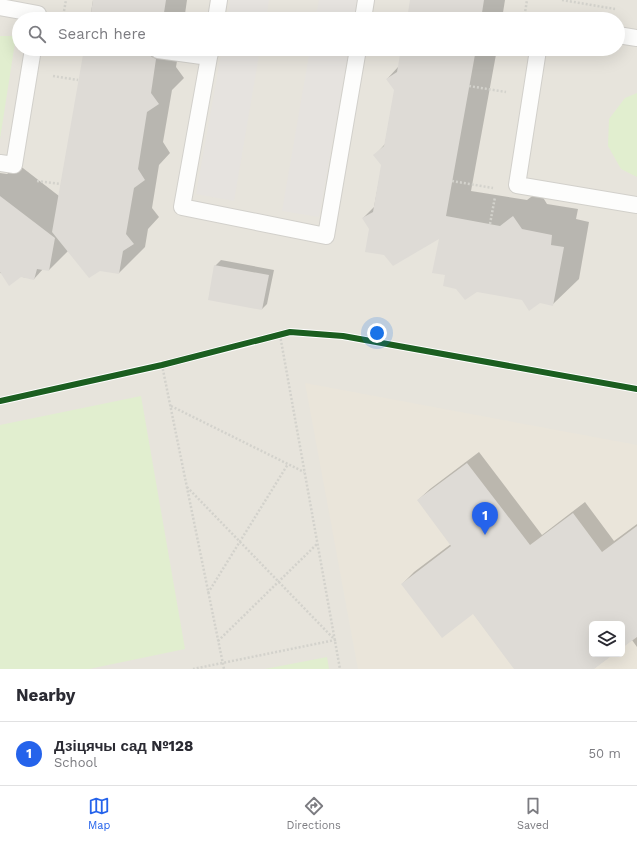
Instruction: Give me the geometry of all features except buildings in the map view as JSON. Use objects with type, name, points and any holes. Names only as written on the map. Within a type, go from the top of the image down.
[{"type":"lane","points":[[217,12],[219,0]]},
{"type":"lane","points":[[364,12],[366,0]]},
{"type":"lane","points":[[0,8],[25,12]]},
{"type":"lane","points":[[625,36],[637,38]]},
{"type":"lane","points":[[0,163],[14,165],[32,56]]},
{"type":"lane","points":[[209,56],[182,207],[326,236],[357,56]]},
{"type":"lane","points":[[536,56],[517,185],[637,205]]},
{"type":"path","points":[[525,12],[527,0]]},
{"type":"path","points":[[562,0],[622,11]]},
{"type":"path","points":[[53,76],[78,80]]},
{"type":"path","points":[[469,86],[512,92]]},
{"type":"path","points":[[36,181],[60,184]]},
{"type":"path","points":[[452,181],[496,188]]},
{"type":"path","points":[[273,337],[282,334],[340,669]]},
{"type":"path","points":[[170,363],[160,366],[171,406],[224,669]]},
{"type":"path","points":[[171,406],[305,472]]},
{"type":"path","points":[[208,593],[288,464]]},
{"type":"path","points":[[187,487],[335,640]]},
{"type":"path","points":[[218,641],[317,543]]},
{"type":"path","points":[[194,669],[335,640]]},
{"type":"shaded area","points":[[0,0],[637,0],[637,669],[0,669]]},
{"type":"shaded area","points":[[230,0],[269,0],[267,12],[228,12]]},
{"type":"shaded area","points":[[319,0],[358,0],[355,12],[316,12]]},
{"type":"shaded area","points":[[221,56],[259,56],[234,201],[196,194]]},
{"type":"shaded area","points":[[309,56],[348,56],[319,217],[282,211]]},
{"type":"shaded area","points":[[305,383],[637,445],[637,669],[358,669]]},
{"type":"green space","points":[[0,36],[12,36],[13,56],[0,139]]},
{"type":"green space","points":[[637,93],[637,177],[621,169],[608,146],[609,119],[625,98]]},
{"type":"green space","points":[[141,396],[185,649],[89,669],[0,669],[0,425]]},
{"type":"green space","points":[[327,657],[329,669],[265,669]]},
{"type":"cycle path","points":[[0,401],[162,365],[290,332],[343,336],[637,389]]},
{"type":"place","name":"Дзіцячы сад №128","points":[[485,535]]}]
